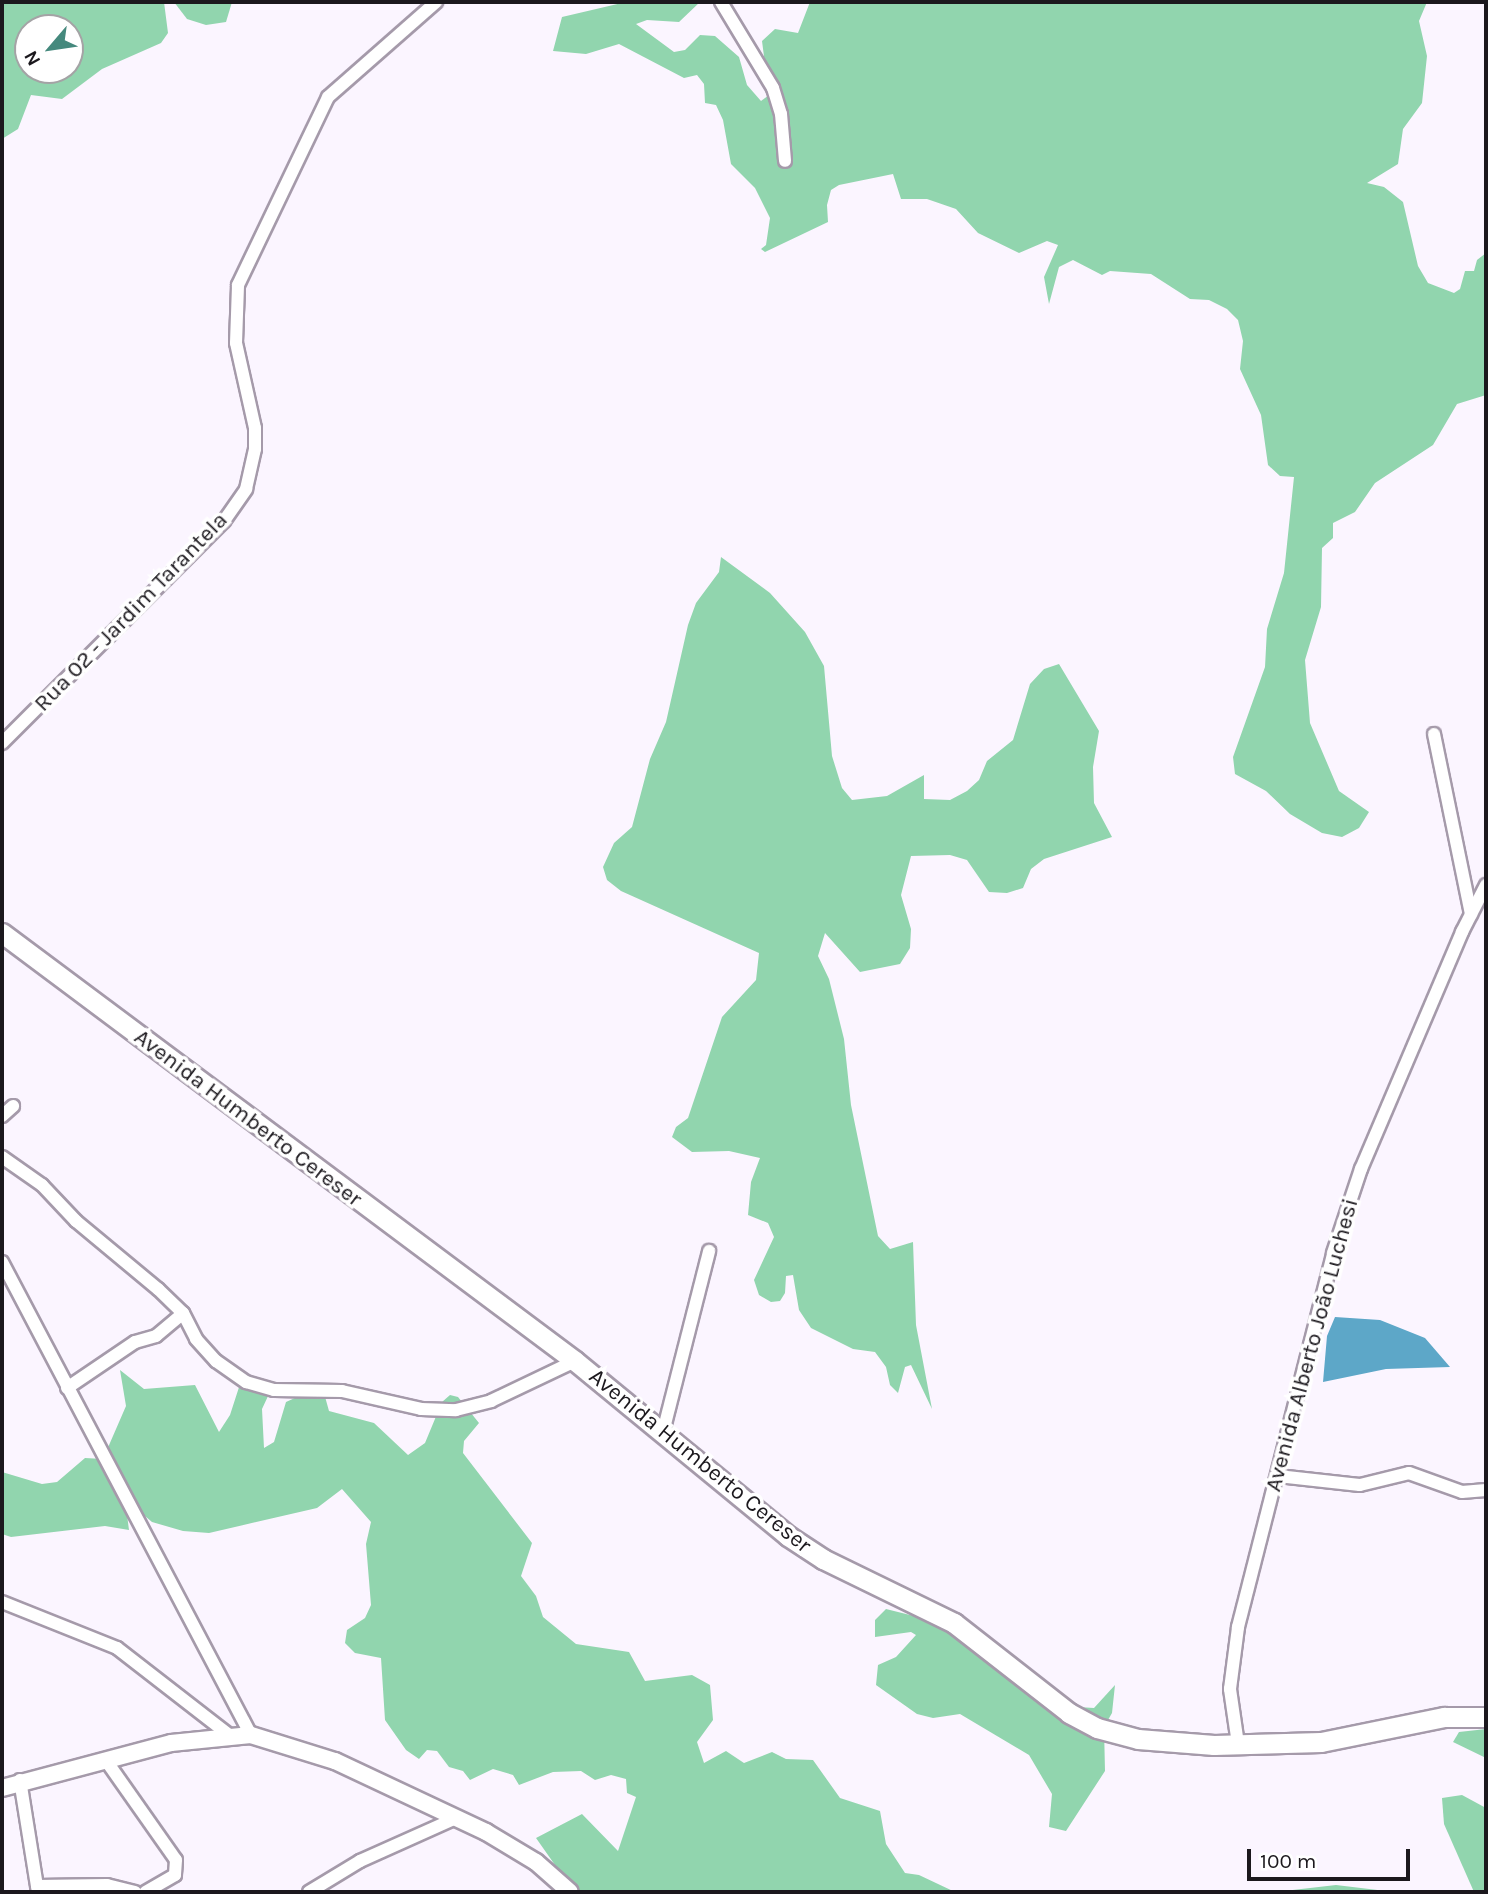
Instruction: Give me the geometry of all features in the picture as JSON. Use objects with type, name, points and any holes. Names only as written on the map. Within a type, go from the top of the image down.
[{"type":"main road","name":"Avenida Humberto Cereser","points":[[2,933],[575,1361],[797,1542],[954,1623],[1069,1713],[1097,1728],[1139,1739],[1238,1744],[1321,1742],[1444,1717],[1486,1717]]},
{"type":"street","name":"Rua 02 - Jardim Tarantela","points":[[2,743],[224,521],[246,489],[256,449],[255,428],[236,343],[238,285],[328,97],[436,2]]},
{"type":"street","points":[[721,2],[773,88],[781,114],[785,161]]},
{"type":"street","points":[[1434,734],[1471,914]]},
{"type":"street","name":"Avenida Alberto João Luchesi","points":[[1238,1744],[1230,1689],[1238,1627],[1345,1212],[1471,914],[1486,885]]},
{"type":"street","points":[[2,1116],[13,1107]]},
{"type":"street","points":[[2,1157],[42,1185],[76,1221],[183,1313],[196,1339],[216,1362],[246,1382],[274,1390],[342,1391],[421,1409],[475,1407],[575,1361]]},
{"type":"street","points":[[663,1432],[709,1251]]},
{"type":"street","points":[[2,1262],[251,1735]]},
{"type":"street","points":[[67,1388],[135,1342],[156,1336],[183,1313]]},
{"type":"street","points":[[1278,1476],[1360,1485],[1409,1473],[1462,1492],[1486,1490]]},
{"type":"street","points":[[2,1602],[117,1647],[229,1735]]},
{"type":"street","points":[[2,1788],[20,1780],[105,1759],[229,1735],[251,1735],[335,1761],[456,1818],[536,1862],[570,1892]]},
{"type":"street","points":[[105,1759],[176,1860],[175,1875],[145,1892]]},
{"type":"street","points":[[20,1780],[37,1889],[107,1885],[135,1892]]},
{"type":"street","points":[[309,1892],[360,1861],[456,1818]]},
{"type":"green space","points":[[2,2],[164,2],[168,33],[161,43],[102,69],[84,82],[84,14],[14,14],[14,84],[82,84],[62,99],[31,95],[18,129],[2,139]]},
{"type":"green space","points":[[174,2],[232,2],[226,22],[206,25],[187,19]]},
{"type":"green space","points":[[626,2],[700,2],[679,22],[647,20],[636,24],[674,52],[685,50],[700,35],[715,36],[739,57],[747,85],[761,101],[769,95],[762,41],[775,29],[798,33],[810,2],[1427,2],[1419,21],[1427,56],[1422,103],[1403,129],[1398,164],[1367,183],[1384,187],[1403,202],[1418,266],[1428,283],[1454,293],[1460,289],[1465,271],[1474,271],[1477,260],[1486,253],[1486,395],[1457,404],[1433,445],[1375,483],[1355,512],[1333,523],[1333,538],[1322,548],[1321,607],[1305,660],[1310,723],[1339,791],[1369,812],[1359,828],[1342,837],[1322,833],[1290,814],[1266,791],[1235,774],[1233,757],[1265,667],[1267,629],[1284,573],[1294,477],[1280,476],[1268,465],[1261,415],[1240,369],[1243,341],[1238,320],[1227,309],[1209,300],[1190,299],[1151,274],[1110,271],[1102,275],[1073,260],[1059,267],[1049,304],[1044,277],[1058,245],[1047,241],[1019,253],[978,233],[956,209],[927,199],[901,199],[893,174],[839,185],[831,190],[827,205],[828,222],[765,252],[761,249],[766,245],[770,218],[755,188],[731,164],[723,120],[716,105],[705,103],[704,84],[697,75],[684,78],[619,44],[586,54],[553,51],[562,17]]},
{"type":"green space","points":[[721,557],[770,593],[805,632],[824,666],[832,756],[842,788],[852,800],[887,796],[924,775],[924,799],[950,800],[967,791],[979,780],[987,761],[1013,740],[1030,684],[1044,669],[1059,664],[1099,731],[1093,767],[1094,803],[1112,837],[1044,859],[1031,869],[1023,888],[1007,893],[989,892],[967,860],[950,855],[911,856],[901,895],[911,929],[910,948],[900,964],[860,972],[825,933],[818,956],[829,979],[844,1039],[851,1105],[878,1236],[890,1249],[913,1242],[916,1325],[932,1409],[911,1365],[905,1367],[898,1393],[890,1385],[886,1367],[875,1352],[853,1349],[811,1328],[799,1310],[793,1275],[786,1276],[785,1293],[780,1301],[771,1302],[759,1295],[754,1280],[774,1237],[768,1223],[748,1215],[751,1182],[760,1158],[729,1151],[692,1152],[672,1137],[676,1127],[688,1118],[722,1017],[756,980],[759,953],[621,891],[607,880],[603,867],[614,843],[632,827],[650,759],[666,722],[688,625],[696,603],[719,572]]},
{"type":"green space","points":[[120,1370],[144,1389],[195,1385],[219,1432],[230,1415],[241,1381],[248,1375],[255,1377],[269,1394],[262,1409],[264,1448],[274,1442],[286,1402],[308,1392],[324,1393],[329,1411],[374,1423],[408,1455],[425,1443],[442,1402],[450,1395],[458,1397],[479,1423],[464,1441],[463,1453],[532,1543],[521,1576],[536,1596],[543,1617],[576,1644],[629,1652],[645,1681],[692,1675],[710,1685],[713,1720],[697,1742],[704,1763],[726,1751],[744,1763],[772,1752],[786,1759],[813,1760],[840,1798],[880,1811],[886,1844],[905,1873],[919,1875],[955,1892],[574,1892],[536,1838],[582,1814],[618,1851],[636,1797],[627,1793],[626,1779],[611,1775],[595,1780],[581,1771],[553,1772],[519,1785],[513,1775],[493,1769],[470,1780],[463,1771],[449,1767],[437,1751],[427,1750],[419,1759],[406,1750],[385,1720],[381,1658],[355,1653],[345,1643],[347,1630],[365,1618],[371,1605],[366,1544],[371,1522],[342,1489],[317,1508],[209,1533],[183,1531],[152,1522],[125,1499],[129,1530],[105,1526],[11,1537],[2,1534],[2,1472],[42,1484],[57,1482],[85,1458],[103,1459],[126,1406]]},
{"type":"green space","points":[[886,1609],[938,1622],[1062,1706],[1094,1708],[1115,1685],[1112,1713],[1104,1727],[1105,1771],[1066,1831],[1049,1827],[1052,1794],[1029,1755],[960,1714],[933,1718],[917,1714],[876,1685],[878,1665],[896,1657],[916,1635],[911,1632],[875,1637],[875,1620]]},
{"type":"green space","points":[[1486,1729],[1486,1758],[1453,1742],[1459,1732]]},
{"type":"green space","points":[[1462,1795],[1486,1808],[1486,1892],[1474,1892],[1444,1824],[1442,1798]]},
{"type":"green space","points":[[1336,1885],[1394,1892],[1278,1892],[1284,1891]]},
{"type":"water","points":[[1335,1317],[1380,1320],[1425,1338],[1450,1367],[1386,1369],[1323,1382],[1327,1336]]}]
